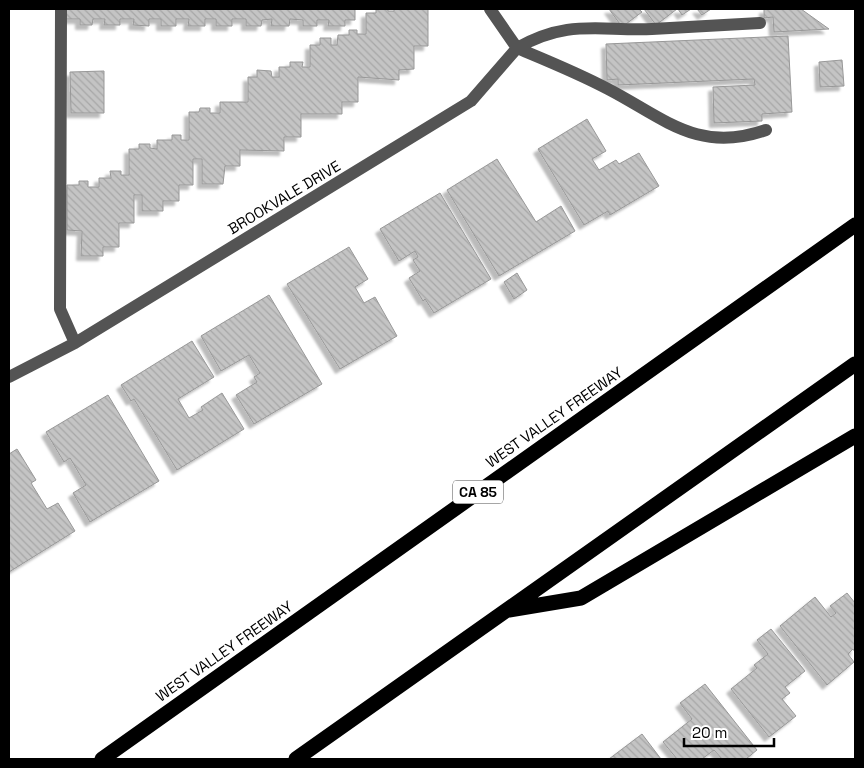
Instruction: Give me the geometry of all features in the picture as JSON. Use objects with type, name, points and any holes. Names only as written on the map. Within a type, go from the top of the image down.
[{"type":"highway","name":"WEST VALLEY FREEWAY","points":[[102,759],[855,225]]},
{"type":"highway","points":[[296,759],[855,364]]},
{"type":"highway","points":[[505,611],[581,598],[855,436]]},
{"type":"street","points":[[61,9],[60,309],[75,343]]},
{"type":"street","points":[[490,9],[518,48],[579,74],[690,133],[721,139],[746,137],[766,130]]},
{"type":"street","name":"BROOKVALE DRIVE","points":[[9,377],[75,343],[471,101],[518,48],[538,36],[568,28],[650,29],[760,23]]},
{"type":"building","points":[[66,9],[355,9],[355,20],[345,20],[345,26],[328,26],[329,20],[317,20],[317,26],[303,26],[303,20],[290,19],[289,26],[271,26],[272,19],[262,20],[261,26],[246,26],[246,19],[232,19],[232,26],[216,26],[216,19],[205,19],[205,26],[188,26],[189,19],[176,19],[176,26],[161,26],[161,19],[149,19],[149,26],[133,25],[134,19],[120,19],[120,25],[104,25],[105,19],[93,19],[92,25],[80,25],[80,19],[66,19]]},
{"type":"building","points":[[376,9],[394,11],[394,9],[428,9],[428,46],[414,46],[414,69],[399,70],[399,80],[358,77],[358,102],[342,102],[342,114],[301,114],[301,137],[284,137],[284,151],[240,150],[240,166],[225,166],[223,184],[202,184],[202,159],[193,159],[193,185],[179,185],[179,201],[163,201],[163,211],[142,211],[142,195],[134,195],[134,223],[119,223],[119,247],[103,247],[103,256],[81,256],[82,231],[67,230],[67,185],[79,185],[79,181],[88,181],[88,187],[99,187],[99,178],[111,178],[110,171],[121,171],[121,175],[129,175],[129,149],[139,149],[139,144],[150,144],[150,148],[157,149],[157,140],[172,140],[172,135],[181,135],[181,140],[189,140],[189,112],[199,112],[200,108],[210,108],[210,113],[220,113],[220,102],[248,102],[248,77],[257,77],[257,70],[271,71],[272,77],[279,77],[279,67],[290,67],[290,62],[303,62],[302,67],[310,67],[310,45],[320,45],[320,38],[331,38],[331,45],[337,45],[338,35],[349,35],[349,30],[357,30],[357,34],[366,34],[366,13],[376,13]]},
{"type":"building","points":[[609,9],[639,9],[642,12],[622,27]]},
{"type":"building","points":[[644,9],[677,9],[656,25]]},
{"type":"building","points":[[678,9],[691,9],[682,15]]},
{"type":"building","points":[[697,9],[711,9],[702,15]]},
{"type":"building","points":[[764,9],[801,9],[829,29],[774,32],[773,17],[764,18]]},
{"type":"building","points":[[788,36],[792,112],[762,114],[762,121],[714,123],[713,87],[755,85],[754,79],[618,85],[618,79],[607,80],[606,44]]},
{"type":"building","points":[[842,60],[844,86],[820,87],[819,62]]},
{"type":"building","points":[[104,71],[104,113],[71,113],[70,72]]},
{"type":"building","points":[[587,119],[606,151],[592,159],[599,170],[616,160],[619,164],[639,153],[659,186],[610,215],[608,211],[584,225],[538,149]]},
{"type":"building","points":[[497,159],[536,222],[561,206],[575,231],[499,276],[447,190]]},
{"type":"building","points":[[440,193],[491,279],[434,313],[425,299],[423,301],[409,278],[420,271],[413,260],[418,257],[415,251],[399,261],[380,229]]},
{"type":"building","points":[[349,247],[368,279],[355,287],[364,303],[375,297],[397,336],[340,369],[287,284]]},
{"type":"building","points":[[517,273],[527,290],[514,299],[504,282]]},
{"type":"building","points":[[269,295],[322,384],[254,424],[236,395],[257,382],[254,377],[260,373],[249,355],[221,371],[201,336]]},
{"type":"building","points":[[192,341],[214,377],[178,399],[189,418],[203,410],[201,407],[222,393],[244,429],[177,470],[134,399],[131,401],[121,385]]},
{"type":"building","points":[[108,395],[159,481],[90,522],[73,493],[86,485],[70,458],[64,462],[46,432]]},
{"type":"building","points":[[17,449],[36,480],[31,483],[47,509],[58,503],[75,531],[9,572],[9,454]]},
{"type":"building","points":[[847,593],[855,603],[855,652],[853,649],[848,654],[854,662],[827,685],[780,626],[815,597],[831,617],[836,613],[830,606]]},
{"type":"building","points":[[771,629],[805,671],[785,687],[790,693],[782,699],[796,716],[769,737],[731,689],[757,668],[754,665],[768,654],[757,640]]},
{"type":"building","points":[[705,684],[757,750],[746,759],[722,759],[714,750],[702,759],[677,759],[663,742],[692,719],[680,703]]},
{"type":"building","points":[[642,734],[661,759],[609,759]]}]
